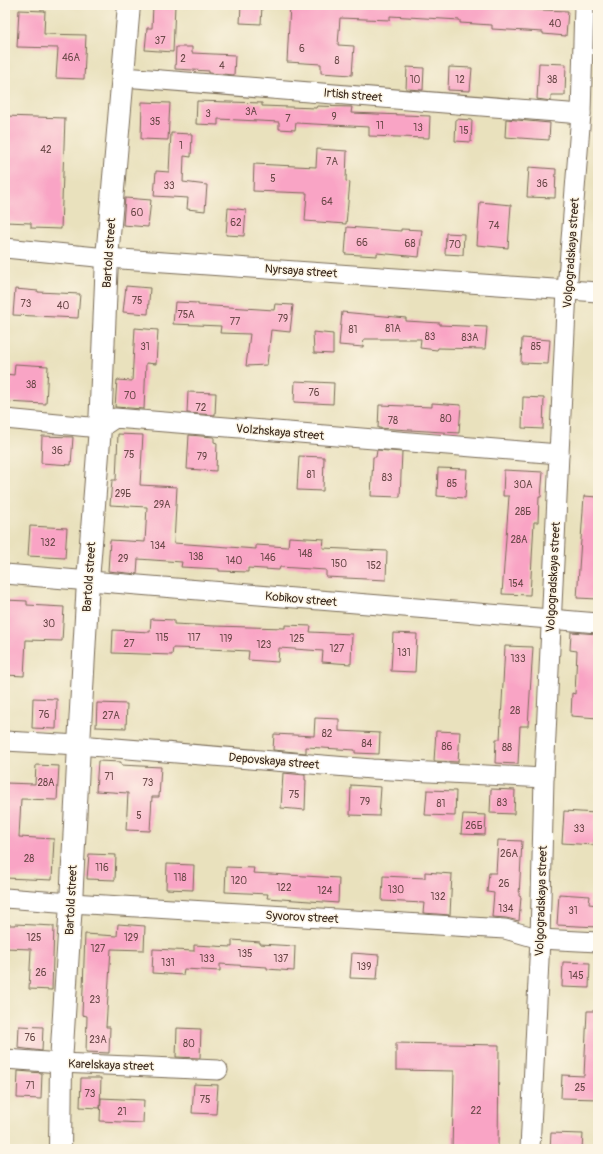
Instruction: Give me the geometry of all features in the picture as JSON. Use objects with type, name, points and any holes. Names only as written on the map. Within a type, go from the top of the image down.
[{"type":"street","name":"Bartold street","points":[[60,1149],[61,1063],[88,581],[100,428],[107,258],[124,77],[129,5]]},
{"type":"street","name":"Volgogradskaya street","points":[[530,1149],[540,939],[544,778],[551,620],[567,290],[581,114],[584,5]]},
{"type":"street","name":"Irtish street","points":[[124,77],[581,114]]},
{"type":"street","name":"Nyrsaya street","points":[[5,248],[107,258],[598,292]]},
{"type":"street","name":"Volzhskaya street","points":[[100,428],[115,418],[559,454]]},
{"type":"street","points":[[5,419],[100,428]]},
{"type":"street","name":"Kobikov street","points":[[5,574],[598,623]]},
{"type":"street","name":"Depovskaya street","points":[[5,741],[372,769],[544,778]]},
{"type":"street","name":"Syvorov street","points":[[5,898],[505,929],[540,939],[598,942]]},
{"type":"street","name":"Karelskaya street","points":[[5,1059],[218,1070]]},
{"type":"building","points":[[153,5],[175,5],[173,52],[145,50],[147,28],[152,28]]},
{"type":"building","points":[[241,5],[262,5],[261,24],[240,23]]},
{"type":"building","points":[[290,5],[523,5],[522,9],[568,11],[566,36],[543,34],[543,32],[492,29],[492,25],[460,23],[460,20],[390,16],[390,20],[340,18],[338,45],[354,46],[352,75],[321,73],[321,64],[287,62]]},
{"type":"building","points":[[19,10],[45,11],[44,34],[86,35],[84,79],[56,78],[58,48],[17,47]]},
{"type":"building","points":[[176,47],[192,47],[192,53],[235,55],[234,75],[209,73],[209,71],[175,69]]},
{"type":"building","points":[[539,63],[566,64],[565,95],[551,95],[551,101],[537,99]]},
{"type":"building","points":[[407,67],[424,68],[423,90],[406,89]]},
{"type":"building","points":[[449,67],[472,68],[470,91],[448,90]]},
{"type":"building","points":[[197,101],[262,103],[262,106],[316,108],[317,106],[352,107],[351,113],[430,116],[429,138],[369,136],[369,127],[296,123],[295,130],[279,129],[279,122],[218,119],[218,125],[196,124]]},
{"type":"building","points":[[142,102],[170,103],[168,140],[141,139]]},
{"type":"building","points":[[5,116],[65,118],[61,229],[31,228],[31,223],[5,222]]},
{"type":"building","points":[[456,119],[472,120],[471,142],[455,141]]},
{"type":"building","points":[[506,119],[550,123],[549,140],[505,137]]},
{"type":"building","points":[[171,133],[192,134],[191,157],[184,156],[183,182],[207,185],[205,211],[187,209],[188,198],[154,196],[156,171],[169,172]]},
{"type":"building","points":[[317,149],[347,151],[346,181],[350,182],[346,224],[305,221],[307,193],[253,191],[254,164],[316,167]]},
{"type":"building","points":[[529,167],[556,169],[555,198],[527,197]]},
{"type":"building","points":[[125,198],[151,200],[148,227],[123,225]]},
{"type":"building","points":[[480,202],[511,205],[508,248],[477,245]]},
{"type":"building","points":[[228,208],[246,210],[244,236],[226,235]]},
{"type":"building","points":[[347,227],[401,231],[401,229],[422,230],[419,257],[377,253],[377,256],[345,254]]},
{"type":"building","points":[[446,233],[464,234],[463,255],[445,254]]},
{"type":"building","points":[[126,286],[150,288],[148,314],[123,312]]},
{"type":"building","points":[[15,289],[38,292],[80,294],[78,318],[13,315]]},
{"type":"building","points":[[175,302],[274,310],[275,304],[293,305],[290,332],[271,330],[267,365],[246,366],[250,334],[220,333],[221,326],[173,324]]},
{"type":"building","points":[[342,312],[406,318],[406,321],[440,323],[440,325],[487,327],[485,349],[438,348],[437,350],[420,348],[421,339],[364,339],[363,347],[339,345]]},
{"type":"building","points":[[135,328],[158,330],[156,364],[146,363],[144,409],[115,407],[117,380],[132,381]]},
{"type":"building","points":[[313,332],[333,334],[333,354],[314,353]]},
{"type":"building","points":[[522,338],[550,340],[548,364],[521,363]]},
{"type":"building","points":[[15,364],[48,366],[46,404],[5,402],[5,374],[14,375]]},
{"type":"building","points":[[295,381],[334,383],[333,404],[294,402]]},
{"type":"building","points":[[188,392],[216,393],[215,415],[187,413]]},
{"type":"building","points":[[523,397],[544,398],[543,429],[522,428]]},
{"type":"building","points":[[432,403],[461,405],[459,433],[378,428],[379,405],[432,407]]},
{"type":"building","points":[[118,434],[143,435],[140,485],[177,487],[174,543],[256,549],[256,545],[288,547],[289,537],[324,539],[323,548],[387,551],[386,580],[326,577],[326,570],[280,567],[279,570],[248,568],[248,572],[219,571],[219,569],[181,567],[182,562],[138,559],[137,574],[108,571],[110,540],[145,542],[147,507],[110,505],[112,480],[116,480]]},
{"type":"building","points":[[189,435],[214,437],[214,442],[217,443],[216,471],[187,469]]},
{"type":"building","points":[[42,436],[73,437],[71,465],[41,463]]},
{"type":"building","points":[[377,450],[402,452],[400,497],[371,496],[373,457],[376,457]]},
{"type":"building","points":[[299,456],[324,457],[323,491],[297,490]]},
{"type":"building","points":[[438,468],[467,469],[465,498],[437,496]]},
{"type":"building","points":[[504,470],[543,472],[541,497],[539,497],[538,522],[534,522],[530,595],[502,594],[509,496],[503,496]]},
{"type":"building","points":[[584,496],[598,497],[598,599],[577,598]]},
{"type":"building","points":[[30,526],[67,528],[65,558],[28,556]]},
{"type":"building","points":[[5,600],[27,601],[27,605],[64,607],[62,641],[26,640],[24,676],[5,675]]},
{"type":"building","points":[[151,619],[174,620],[174,624],[214,626],[285,628],[285,625],[311,626],[310,632],[352,634],[351,664],[322,662],[323,651],[279,648],[278,662],[248,660],[249,651],[173,648],[172,655],[112,653],[113,630],[150,632]]},
{"type":"building","points":[[571,632],[598,634],[598,718],[571,716],[572,693],[575,694],[577,651],[570,650]]},
{"type":"building","points":[[393,633],[417,634],[415,672],[391,671]]},
{"type":"building","points":[[505,646],[533,647],[528,726],[520,726],[518,764],[495,763],[496,739],[500,739]]},
{"type":"building","points":[[33,698],[57,699],[56,729],[32,728]]},
{"type":"building","points":[[97,703],[127,704],[126,728],[96,727]]},
{"type":"building","points":[[315,718],[339,719],[339,731],[380,733],[379,754],[355,753],[355,750],[306,747],[306,753],[273,750],[274,734],[314,736]]},
{"type":"building","points":[[436,731],[460,732],[458,762],[434,761]]},
{"type":"building","points":[[98,761],[121,762],[121,765],[161,767],[159,797],[152,797],[150,831],[126,830],[128,793],[96,791]]},
{"type":"building","points":[[36,765],[59,766],[57,800],[21,799],[19,837],[54,839],[52,880],[5,878],[5,783],[35,784]]},
{"type":"building","points":[[283,773],[305,775],[305,810],[281,808]]},
{"type":"building","points":[[351,785],[381,787],[379,816],[350,815]]},
{"type":"building","points":[[491,789],[515,790],[514,814],[490,813]]},
{"type":"building","points":[[427,790],[456,791],[455,816],[425,815]]},
{"type":"building","points":[[564,811],[596,813],[594,845],[562,843]]},
{"type":"building","points":[[463,814],[486,815],[485,835],[461,834]]},
{"type":"building","points":[[498,840],[522,841],[519,921],[492,917],[494,893],[487,892],[489,873],[496,873]]},
{"type":"building","points":[[89,854],[116,855],[115,880],[87,879]]},
{"type":"building","points":[[167,864],[194,865],[193,890],[166,889]]},
{"type":"building","points":[[226,867],[254,868],[253,873],[339,878],[338,903],[267,898],[268,894],[225,892]]},
{"type":"building","points":[[425,872],[452,874],[450,915],[423,913],[424,903],[382,901],[383,876],[425,878]]},
{"type":"building","points":[[559,894],[590,896],[589,904],[598,905],[598,927],[557,925]]},
{"type":"building","points":[[15,924],[54,926],[52,990],[29,989],[31,949],[5,948],[5,925]]},
{"type":"building","points":[[118,924],[145,926],[144,950],[111,949],[106,1027],[110,1027],[109,1053],[86,1052],[87,1016],[82,1015],[85,934],[117,936]]},
{"type":"building","points":[[232,940],[260,942],[260,944],[295,946],[294,971],[267,969],[267,967],[220,964],[220,971],[184,969],[183,975],[152,973],[153,949],[194,951],[194,945],[232,947]]},
{"type":"building","points":[[352,953],[379,955],[377,979],[350,978]]},
{"type":"building","points":[[563,962],[590,963],[589,988],[562,987]]},
{"type":"building","points":[[587,1011],[598,1011],[598,1099],[561,1098],[562,1075],[584,1076]]},
{"type":"building","points":[[19,1026],[43,1027],[42,1051],[18,1048]]},
{"type":"building","points":[[177,1028],[201,1029],[200,1058],[176,1057]]},
{"type":"building","points":[[396,1043],[499,1045],[498,1149],[452,1149],[454,1071],[396,1070]]},
{"type":"building","points":[[18,1071],[42,1073],[41,1099],[17,1098]]},
{"type":"building","points":[[81,1078],[101,1078],[100,1108],[80,1107]]},
{"type":"building","points":[[194,1084],[218,1085],[216,1114],[192,1113]]},
{"type":"building","points":[[101,1098],[144,1100],[143,1123],[100,1121]]},
{"type":"building","points":[[551,1133],[583,1134],[582,1149],[550,1149]]}]
